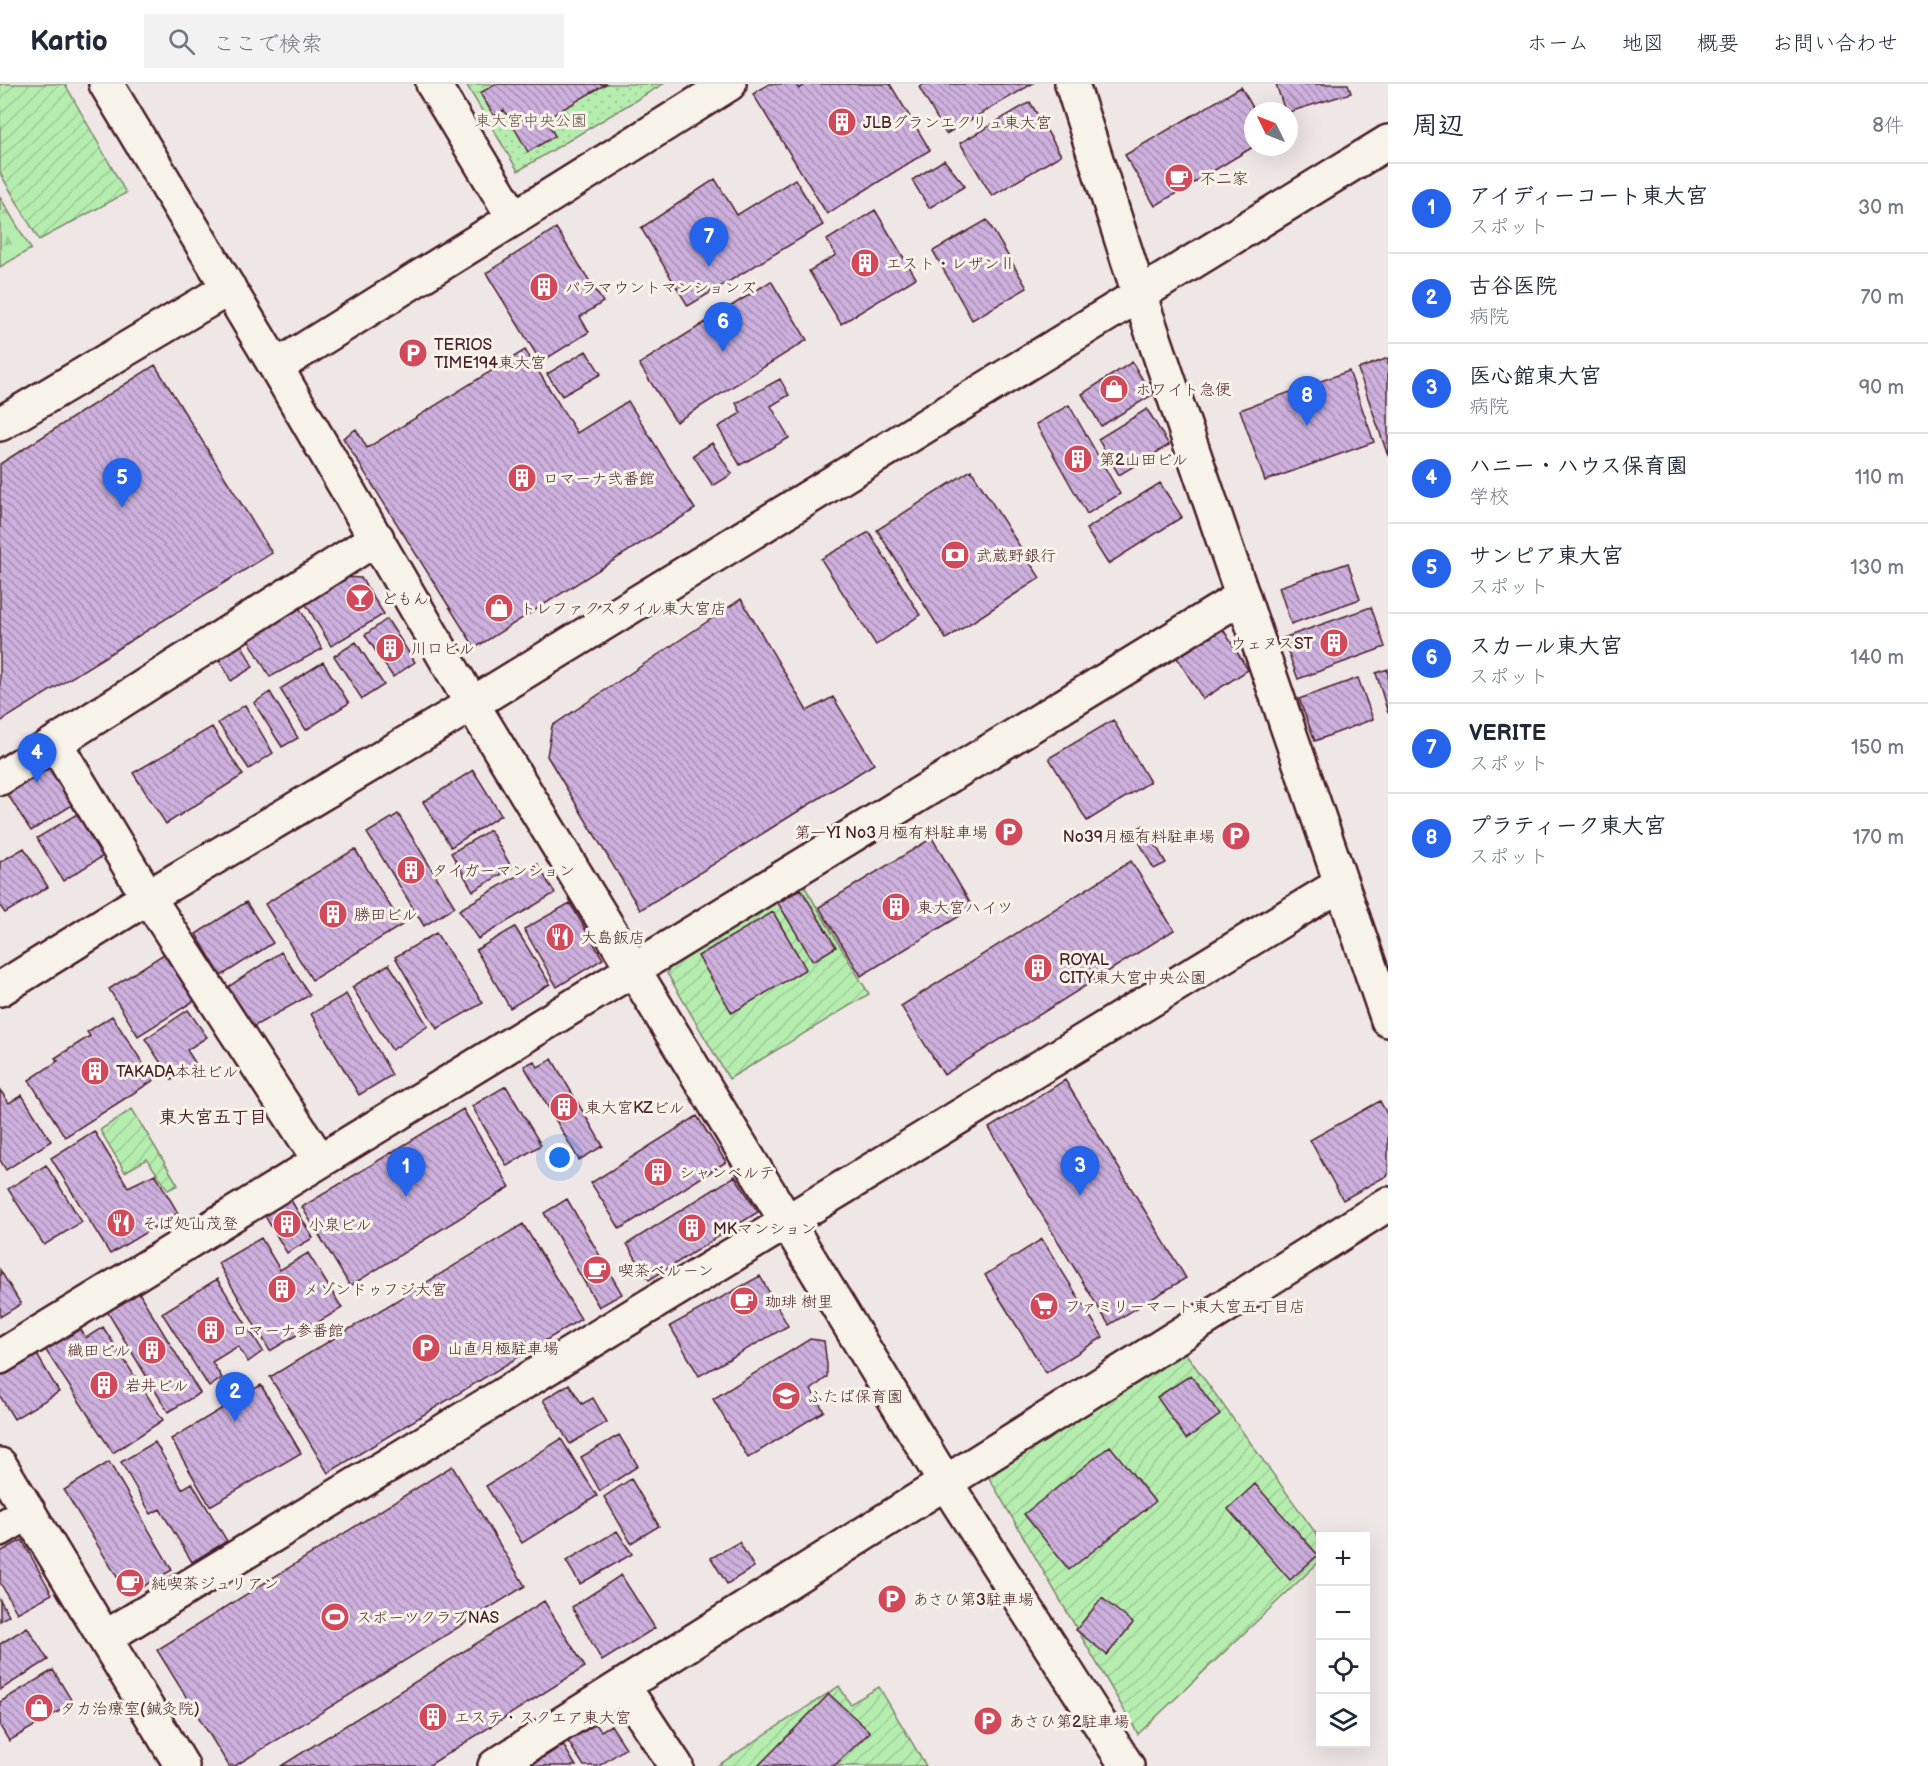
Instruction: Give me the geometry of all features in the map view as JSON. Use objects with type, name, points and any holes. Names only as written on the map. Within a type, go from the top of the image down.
[{"type":"street","points":[[106,84],[377,538],[472,704],[945,1482],[1127,1766]]},
{"type":"street","points":[[433,84],[514,218]]},
{"type":"street","points":[[276,367],[729,84]]},
{"type":"street","points":[[1072,84],[1139,294],[1388,1020]]},
{"type":"street","points":[[0,989],[148,897],[472,704],[1388,142]]},
{"type":"street","points":[[0,424],[229,288]]},
{"type":"street","points":[[0,778],[377,538]]},
{"type":"street","points":[[0,1357],[1242,596]]},
{"type":"street","points":[[55,743],[148,897],[320,1161]]},
{"type":"street","points":[[106,1637],[1341,884]]},
{"type":"street","points":[[495,1766],[1388,1204]]},
{"type":"street","points":[[0,1465],[182,1766]]},
{"type":"street","points":[[0,1529],[28,1512]]},
{"type":"street","points":[[623,1686],[676,1766]]},
{"type":"green space","points":[[0,84],[65,84],[126,193],[39,240],[0,173]]},
{"type":"green space","name":"東大宮中央公園","points":[[466,84],[663,84],[518,171]]},
{"type":"green space","points":[[0,197],[31,249],[0,267]]},
{"type":"green space","points":[[800,879],[869,994],[729,1079],[667,973],[674,962]]},
{"type":"green space","points":[[132,1109],[178,1185],[168,1190],[147,1159],[125,1172],[100,1130]]},
{"type":"green space","points":[[1184,1351],[1316,1533],[1316,1565],[1138,1734],[988,1476]]},
{"type":"green space","points":[[839,1686],[850,1704],[879,1687],[926,1766],[717,1766]]},
{"type":"building","points":[[496,84],[606,84],[546,119],[555,136],[528,152],[504,110],[494,116],[480,93]]},
{"type":"building","name":"JLBグランエクリュ東大宮","points":[[769,84],[796,84],[799,89],[806,84],[890,84],[930,150],[827,214],[753,94]]},
{"type":"building","points":[[924,84],[1032,84],[946,134],[919,87]]},
{"type":"building","points":[[1276,84],[1348,84],[1351,93],[1298,109],[1298,102],[1282,102]]},
{"type":"building","points":[[1241,87],[1250,102],[1244,102],[1244,152],[1155,206],[1125,155]]},
{"type":"building","points":[[1030,102],[1061,155],[992,196],[960,143]]},
{"type":"building","points":[[944,160],[965,186],[929,208],[912,180]]},
{"type":"building","points":[[715,179],[737,215],[795,179],[823,225],[688,306],[641,228]]},
{"type":"building","name":"エスト・レザンⅡ","points":[[875,210],[916,278],[841,324],[809,271],[836,255],[827,240]]},
{"type":"building","points":[[987,220],[1027,288],[972,320],[933,251]]},
{"type":"building","name":"パラマウントマンションズ","points":[[556,228],[603,302],[580,317],[589,332],[541,362],[486,273]]},
{"type":"building","points":[[771,281],[807,340],[676,422],[639,364]]},
{"type":"building","name":"ロマーナ弐番館","points":[[525,350],[577,433],[628,401],[695,509],[475,648],[343,438],[356,429],[367,448]]},
{"type":"building","points":[[586,351],[601,374],[562,396],[547,374]]},
{"type":"building","points":[[1388,358],[1388,456],[1358,369]]},
{"type":"building","points":[[1132,362],[1152,395],[1101,426],[1082,394]]},
{"type":"building","points":[[155,365],[272,553],[0,722],[0,464]]},
{"type":"building","points":[[1349,371],[1374,442],[1265,481],[1240,410]]},
{"type":"building","points":[[780,379],[789,395],[771,406],[789,438],[740,465],[718,427],[741,413],[736,403]]},
{"type":"building","name":"第2山田ビル","points":[[1069,405],[1120,494],[1087,514],[1036,424]]},
{"type":"building","points":[[1147,409],[1169,445],[1119,475],[1098,439]]},
{"type":"building","points":[[712,443],[732,474],[713,486],[693,455]]},
{"type":"building","points":[[971,470],[1040,578],[946,639],[877,530]]},
{"type":"building","points":[[1160,483],[1182,517],[1108,564],[1086,529]]},
{"type":"building","points":[[869,532],[920,615],[876,645],[821,559]]},
{"type":"building","points":[[1348,563],[1360,599],[1291,624],[1279,587]]},
{"type":"building","points":[[343,577],[361,578],[384,614],[331,646],[304,601]]},
{"type":"building","points":[[741,599],[807,711],[833,697],[874,764],[640,910],[547,756],[552,726]]},
{"type":"building","points":[[299,607],[322,649],[270,677],[247,637]]},
{"type":"building","name":"ウェヌスST","points":[[1371,607],[1385,647],[1298,679],[1283,638]]},
{"type":"building","name":"川口ビル","points":[[387,619],[415,662],[393,677],[365,635]]},
{"type":"building","points":[[1218,621],[1248,670],[1203,699],[1172,650]]},
{"type":"building","points":[[240,641],[253,667],[231,681],[217,654]]},
{"type":"building","points":[[356,642],[384,685],[362,699],[334,656]]},
{"type":"building","points":[[323,662],[349,703],[306,730],[280,689]]},
{"type":"building","points":[[1388,669],[1388,713],[1376,673]]},
{"type":"building","points":[[1358,678],[1373,719],[1315,741],[1299,699]]},
{"type":"building","points":[[270,692],[298,738],[282,747],[254,703]]},
{"type":"building","points":[[245,705],[273,753],[249,769],[218,723]]},
{"type":"building","points":[[1113,720],[1150,782],[1087,821],[1049,758]]},
{"type":"building","points":[[212,727],[243,775],[166,824],[133,773]]},
{"type":"building","points":[[49,755],[77,802],[31,831],[1,784]]},
{"type":"building","points":[[473,770],[501,815],[451,847],[423,802]]},
{"type":"building","points":[[82,811],[108,853],[63,881],[37,838]]},
{"type":"building","name":"タイガーマンション","points":[[398,814],[455,907],[424,926],[367,833]]},
{"type":"building","points":[[1144,825],[1166,863],[1154,869],[1133,831]]},
{"type":"building","points":[[490,830],[512,868],[473,891],[451,853]]},
{"type":"building","name":"東大宮ハイツ","points":[[932,838],[973,908],[861,976],[819,907]]},
{"type":"building","points":[[24,848],[48,887],[5,913],[0,906],[0,862]]},
{"type":"building","name":"勝田ビル","points":[[355,849],[402,925],[312,980],[265,904]]},
{"type":"building","name":"ROYAL CITY東大宮中央公園","points":[[1131,861],[1174,930],[944,1075],[901,1006]]},
{"type":"building","points":[[537,864],[555,893],[478,939],[459,910]]},
{"type":"building","points":[[801,889],[836,947],[813,961],[778,903]]},
{"type":"building","points":[[246,902],[273,943],[221,976],[196,934]]},
{"type":"building","points":[[570,903],[603,959],[557,987],[524,929]]},
{"type":"building","points":[[773,912],[806,969],[732,1013],[698,956]]},
{"type":"building","points":[[515,927],[550,984],[510,1008],[476,950]]},
{"type":"building","points":[[436,933],[483,1003],[437,1029],[395,957]]},
{"type":"building","points":[[167,952],[197,999],[138,1036],[109,989]]},
{"type":"building","points":[[281,952],[310,995],[251,1028],[228,987]]},
{"type":"building","points":[[389,964],[428,1026],[392,1050],[352,987]]},
{"type":"building","points":[[346,994],[392,1075],[359,1095],[311,1014]]},
{"type":"building","points":[[188,1010],[207,1037],[187,1050],[196,1064],[172,1080],[145,1039]]},
{"type":"building","name":"TAKADA本社ビル","points":[[112,1016],[154,1080],[65,1137],[29,1080],[58,1061],[55,1058],[90,1036],[87,1032]]},
{"type":"building","name":"東大宮KZビル","points":[[552,1059],[603,1146],[579,1160],[524,1066],[534,1061],[538,1067]]},
{"type":"building","points":[[1065,1080],[1186,1278],[1109,1325],[989,1128]]},
{"type":"building","points":[[506,1086],[541,1145],[507,1166],[472,1106]]},
{"type":"building","points":[[0,1090],[9,1103],[22,1095],[51,1141],[6,1170],[0,1160]]},
{"type":"building","points":[[1380,1101],[1388,1116],[1388,1175],[1343,1200],[1310,1140]]},
{"type":"building","points":[[463,1109],[510,1187],[350,1286],[302,1207]]},
{"type":"building","name":"シャンベルテ","points":[[697,1116],[726,1162],[620,1229],[591,1183]]},
{"type":"building","points":[[94,1131],[128,1187],[155,1174],[178,1213],[110,1254],[51,1158]]},
{"type":"building","points":[[46,1165],[82,1222],[44,1245],[8,1189]]},
{"type":"building","name":"MKマンション","points":[[735,1176],[758,1212],[649,1280],[627,1244]]},
{"type":"building","name":"小泉ビル","points":[[288,1195],[313,1238],[287,1253],[262,1211]]},
{"type":"building","points":[[567,1199],[622,1294],[599,1307],[544,1213]]},
{"type":"building","name":"山直月極駐車場","points":[[523,1224],[581,1319],[328,1473],[270,1377]]},
{"type":"building","name":"メゾンドゥフジ大宮","points":[[261,1238],[280,1270],[308,1253],[342,1308],[270,1351],[218,1263]]},
{"type":"building","name":"ファミリーマート東大宮五丁目店","points":[[1042,1239],[1103,1337],[1046,1373],[985,1275]]},
{"type":"building","points":[[0,1270],[21,1304],[0,1317]]},
{"type":"building","name":"珈琲 樹里","points":[[760,1276],[788,1326],[699,1376],[670,1326]]},
{"type":"building","name":"ロマーナ参番館","points":[[217,1279],[263,1351],[248,1362],[238,1346],[212,1362],[222,1378],[209,1387],[162,1313]]},
{"type":"building","name":"織田ビル","points":[[136,1288],[200,1393],[168,1412],[105,1308]]},
{"type":"building","name":"岩井ビル","points":[[79,1327],[86,1338],[103,1327],[163,1420],[113,1453],[45,1349]]},
{"type":"building","points":[[810,1339],[824,1341],[827,1377],[811,1390],[824,1411],[748,1458],[713,1399]]},
{"type":"building","points":[[36,1353],[59,1392],[14,1419],[0,1396],[0,1374]]},
{"type":"building","points":[[1191,1375],[1220,1415],[1186,1439],[1157,1397]]},
{"type":"building","points":[[569,1384],[582,1404],[593,1398],[607,1422],[570,1444],[543,1400]]},
{"type":"building","points":[[261,1385],[301,1453],[210,1506],[171,1439]]},
{"type":"building","points":[[619,1435],[638,1466],[600,1491],[581,1457]]},
{"type":"building","points":[[561,1439],[597,1496],[522,1543],[486,1486]]},
{"type":"building","points":[[155,1442],[182,1489],[192,1483],[227,1541],[192,1562],[160,1509],[151,1514],[121,1462]]},
{"type":"building","points":[[1110,1446],[1155,1502],[1069,1570],[1024,1514]]},
{"type":"building","points":[[109,1462],[172,1570],[128,1595],[64,1490]]},
{"type":"building","points":[[452,1466],[525,1586],[235,1766],[229,1766],[157,1650]]},
{"type":"building","points":[[631,1479],[659,1526],[631,1543],[604,1497]]},
{"type":"building","points":[[1255,1484],[1316,1553],[1316,1557],[1290,1580],[1228,1509]]},
{"type":"building","points":[[617,1531],[632,1554],[580,1584],[566,1561]]},
{"type":"building","points":[[22,1540],[52,1594],[17,1613],[0,1582],[0,1552]]},
{"type":"building","points":[[739,1542],[754,1567],[727,1584],[711,1558]]},
{"type":"building","points":[[621,1575],[655,1628],[602,1661],[572,1607]]},
{"type":"building","points":[[1102,1598],[1133,1623],[1107,1655],[1076,1630]]},
{"type":"building","points":[[0,1600],[9,1615],[0,1621]]},
{"type":"building","name":"エステ・スクエア東大宮","points":[[544,1601],[585,1667],[428,1766],[281,1766]]},
{"type":"building","points":[[27,1627],[48,1660],[0,1690],[0,1644]]},
{"type":"building","points":[[53,1670],[73,1703],[9,1741],[0,1726],[0,1702]]},
{"type":"building","points":[[829,1694],[870,1732],[834,1766],[758,1766]]},
{"type":"building","points":[[592,1719],[601,1731],[611,1725],[626,1748],[599,1766],[584,1766],[565,1737]]},
{"type":"building","points":[[563,1745],[576,1766],[530,1766]]},
{"type":"place","name":"JLBグランエクリュ東大宮","points":[[842,122]]},
{"type":"place","name":"不二家","points":[[1179,178]]},
{"type":"place","name":"エスト・レザンⅡ","points":[[865,263]]},
{"type":"place","name":"VERITE","points":[[709,267]]},
{"type":"place","name":"パラマウントマンションズ","points":[[544,287]]},
{"type":"place","name":"スカール東大宮","points":[[723,352]]},
{"type":"place","name":"TERIOS TIME194東大宮","points":[[413,353]]},
{"type":"place","name":"ホワイト急便","points":[[1114,389]]},
{"type":"place","name":"プラティーク東大宮","points":[[1307,426]]},
{"type":"place","name":"第2山田ビル","points":[[1078,459]]},
{"type":"place","name":"ロマーナ弐番館","points":[[522,478]]},
{"type":"place","name":"サンピア東大宮","points":[[122,508]]},
{"type":"place","name":"武蔵野銀行","points":[[955,555]]},
{"type":"place","name":"どもん","points":[[360,598]]},
{"type":"place","name":"トレファクスタイル東大宮店","points":[[499,608]]},
{"type":"place","name":"ウェヌスST","points":[[1334,643]]},
{"type":"place","name":"川口ビル","points":[[390,648]]},
{"type":"place","name":"ハニー・ハウス保育園","points":[[37,783]]},
{"type":"place","name":"第一YI No3月極有料駐車場","points":[[1009,832]]},
{"type":"place","name":"No39月極有料駐車場","points":[[1236,836]]},
{"type":"place","name":"タイガーマンション","points":[[411,870]]},
{"type":"place","name":"東大宮ハイツ","points":[[896,907]]},
{"type":"place","name":"勝田ビル","points":[[333,914]]},
{"type":"place","name":"大島飯店","points":[[560,937]]},
{"type":"place","name":"ROYAL CITY東大宮中央公園","points":[[1038,968]]},
{"type":"place","name":"TAKADA本社ビル","points":[[95,1071]]},
{"type":"place","name":"東大宮KZビル","points":[[564,1107]]},
{"type":"place","name":"シャンベルテ","points":[[658,1172]]},
{"type":"place","name":"医心館東大宮","points":[[1080,1196]]},
{"type":"place","name":"アイディーコート東大宮","points":[[406,1197]]},
{"type":"place","name":"そば処山茂登","points":[[121,1223]]},
{"type":"place","name":"小泉ビル","points":[[287,1224]]},
{"type":"place","name":"MKマンション","points":[[692,1228]]},
{"type":"place","name":"喫茶ベルーン","points":[[597,1270]]},
{"type":"place","name":"メゾンドゥフジ大宮","points":[[282,1289]]},
{"type":"place","name":"珈琲 樹里","points":[[744,1301]]},
{"type":"place","name":"ファミリーマート東大宮五丁目店","points":[[1044,1306]]},
{"type":"place","name":"ロマーナ参番館","points":[[211,1330]]},
{"type":"place","name":"山直月極駐車場","points":[[426,1348]]},
{"type":"place","name":"織田ビル","points":[[152,1350]]},
{"type":"place","name":"岩井ビル","points":[[104,1385]]},
{"type":"place","name":"ふたば保育園","points":[[786,1396]]},
{"type":"place","name":"古谷医院","points":[[235,1422]]},
{"type":"place","name":"純喫茶ジュリアン","points":[[130,1583]]},
{"type":"place","name":"あさひ第3駐車場","points":[[892,1599]]},
{"type":"place","name":"スポーツクラブNAS","points":[[335,1617]]},
{"type":"place","name":"タカ治療室(鍼灸院)","points":[[39,1708]]},
{"type":"place","name":"エステ・スクエア東大宮","points":[[433,1717]]},
{"type":"place","name":"あさひ第2駐車場","points":[[988,1721]]},
{"type":"district","name":"東大宮五丁目","points":[[213,1117]]}]
